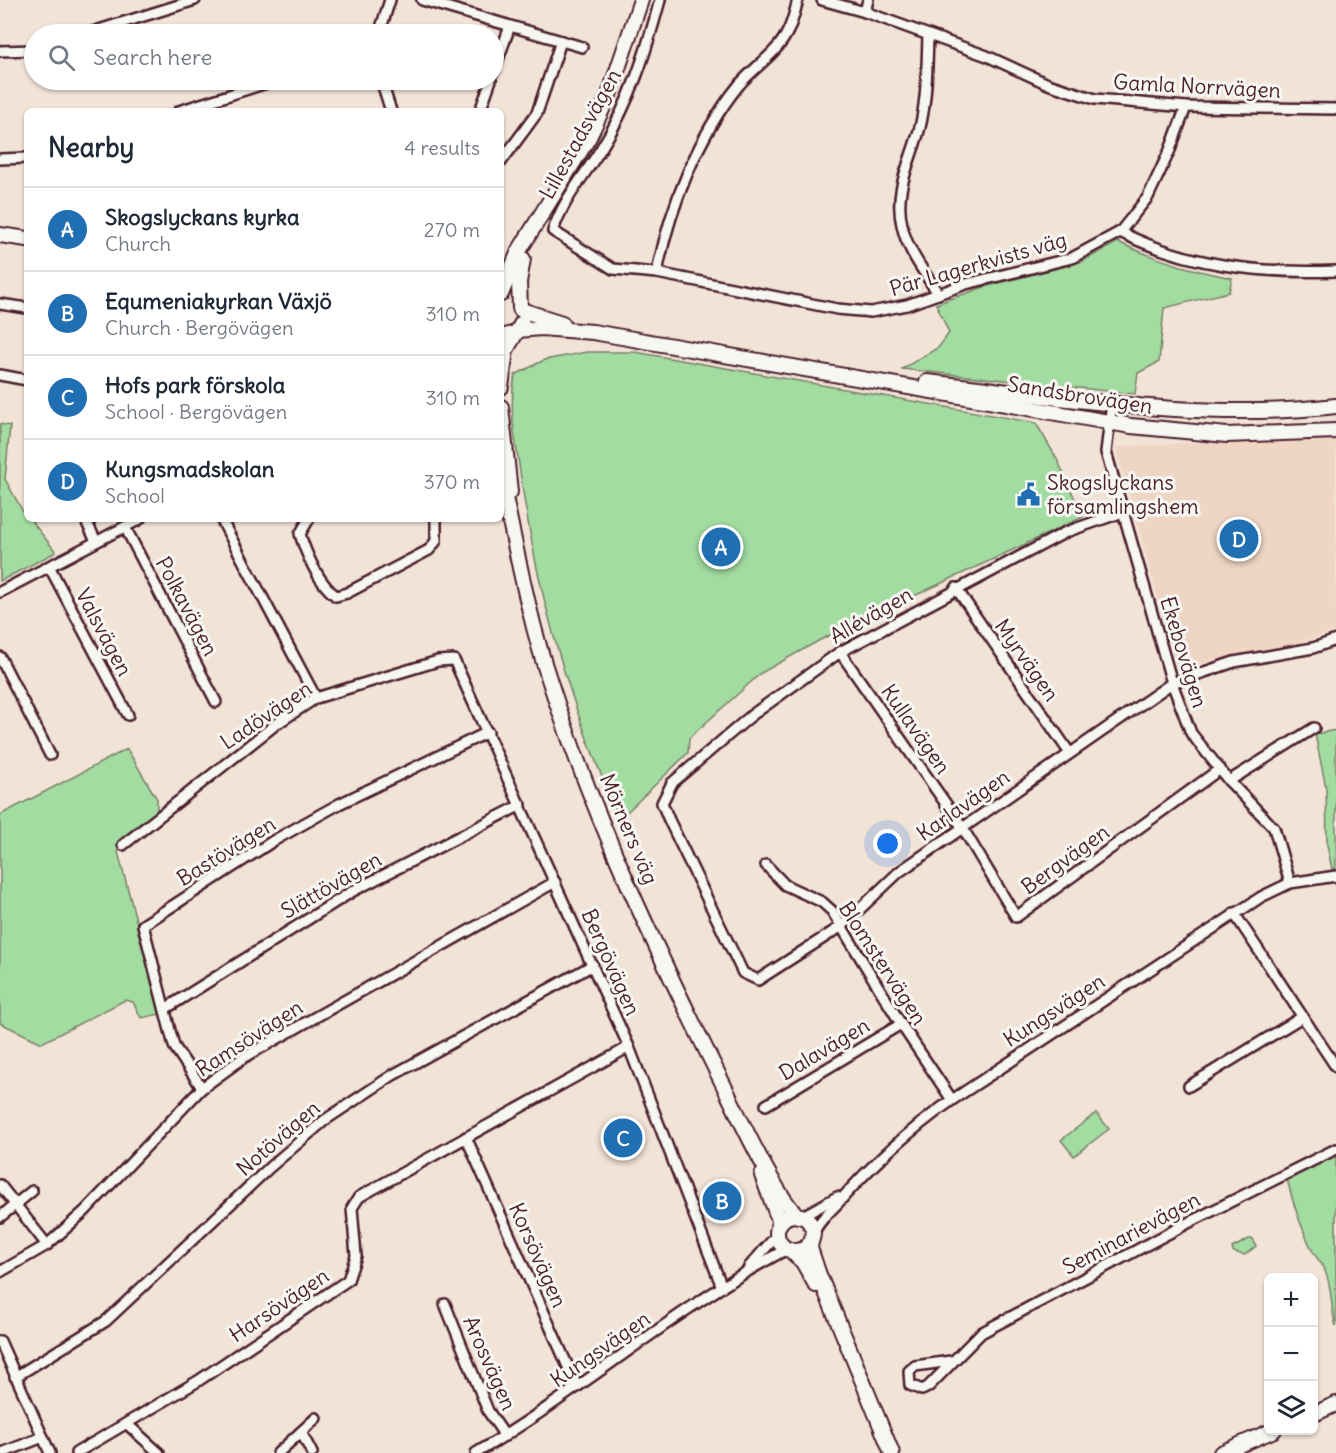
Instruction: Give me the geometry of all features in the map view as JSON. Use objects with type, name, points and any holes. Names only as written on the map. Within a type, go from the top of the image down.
[{"type":"main road","name":"Lillestadsvägen","points":[[504,289],[530,232],[589,137],[626,51],[641,0]]},
{"type":"main road","name":"Lillestadsvägen","points":[[517,331],[522,321],[519,282],[530,232]]},
{"type":"main road","points":[[0,235],[24,239]]},
{"type":"main road","name":"Sandsbrovägen","points":[[504,297],[520,309],[593,332]]},
{"type":"main road","name":"Sandsbrovägen","points":[[504,336],[517,331],[548,328],[593,332],[979,401],[1139,427],[1227,435],[1336,431]]},
{"type":"main road","points":[[504,365],[506,350],[517,331]]},
{"type":"main road","name":"Sandsbrovägen","points":[[820,371],[1149,408],[1241,413],[1336,406]]},
{"type":"main road","name":"Mörners väg","points":[[504,437],[514,536]]},
{"type":"main road","name":"Mörners väg","points":[[504,492],[522,578],[549,680],[580,766],[625,874],[742,1124],[787,1205],[800,1216]]},
{"type":"main road","name":"Mörners väg","points":[[742,1124],[778,1229]]},
{"type":"main road","points":[[848,1345],[803,1262],[789,1250],[778,1229],[786,1217],[800,1216],[810,1224],[813,1257],[892,1453]]},
{"type":"main road","points":[[789,1250],[802,1249],[812,1238]]},
{"type":"main road","points":[[1318,1412],[1336,1405]]},
{"type":"main road","points":[[1221,1453],[1264,1435]]},
{"type":"street","points":[[118,24],[195,0]]},
{"type":"street","points":[[382,24],[390,0]]},
{"type":"street","points":[[422,0],[503,24]]},
{"type":"street","name":"Lillestadsvägen","points":[[553,231],[577,183],[602,147],[631,94],[660,0]]},
{"type":"street","points":[[657,273],[664,238],[703,138],[739,85],[777,47],[788,31],[798,0]]},
{"type":"street","name":"Gamla Norrvägen","points":[[822,0],[865,12],[987,56],[1048,84],[1095,99],[1186,107],[1336,109]]},
{"type":"street","points":[[865,12],[868,0]]},
{"type":"street","points":[[504,24],[582,47]]},
{"type":"street","points":[[504,43],[510,26]]},
{"type":"street","points":[[928,36],[927,83],[921,124],[899,198],[902,225],[909,248],[938,294]]},
{"type":"street","points":[[504,158],[537,113],[561,41]]},
{"type":"street","points":[[0,51],[24,50]]},
{"type":"street","name":"Lillestadsvägen","points":[[626,51],[644,57]]},
{"type":"street","points":[[188,108],[245,90]]},
{"type":"street","points":[[384,90],[390,108]]},
{"type":"street","points":[[481,108],[487,90]]},
{"type":"street","points":[[1186,107],[1170,150],[1148,197],[1120,232],[1197,261],[1245,270],[1336,271]]},
{"type":"street","points":[[0,159],[24,158]]},
{"type":"street","name":"Pär Lagerkvists väg","points":[[553,231],[613,269],[657,273],[837,309],[871,312],[908,305],[966,284],[1072,258],[1120,232]]},
{"type":"street","points":[[0,304],[24,308]]},
{"type":"street","points":[[0,375],[24,379]]},
{"type":"street","name":"Ekebovägen","points":[[1112,403],[1106,452],[1172,683],[1191,733],[1229,781],[1274,828],[1290,883]]},
{"type":"street","name":"Allévägen","points":[[664,793],[672,783],[752,715],[840,652],[956,588],[1066,532],[1123,513]]},
{"type":"street","points":[[86,522],[96,541]]},
{"type":"street","points":[[0,592],[134,522]]},
{"type":"street","points":[[223,522],[316,699]]},
{"type":"street","points":[[307,522],[300,534],[304,546],[328,590],[336,596],[347,593],[429,550],[436,541],[436,522]]},
{"type":"street","name":"Polkavägen","points":[[125,527],[216,702]]},
{"type":"street","name":"Valsvägen","points":[[49,566],[128,715]]},
{"type":"street","name":"Myrvägen","points":[[956,588],[1069,752]]},
{"type":"street","name":"Karlavägen","points":[[664,793],[662,802],[669,820],[743,973],[758,980],[842,926],[899,872],[1069,752],[1172,683],[1234,662],[1313,648],[1336,640]]},
{"type":"street","name":"Kullavägen","points":[[840,652],[962,827]]},
{"type":"street","points":[[0,657],[50,755]]},
{"type":"street","name":"Ladövägen","points":[[123,845],[267,731],[316,699],[451,659]]},
{"type":"street","name":"Bergövägen","points":[[451,659],[460,669],[629,1047],[722,1287]]},
{"type":"street","points":[[1229,781],[1314,728]]},
{"type":"street","name":"Bastövägen","points":[[202,1088],[174,1046],[143,925],[273,841],[339,804],[488,732]]},
{"type":"street","name":"Bergvägen","points":[[962,827],[1016,917],[1220,769]]},
{"type":"street","name":"Slättövägen","points":[[165,1009],[353,891],[521,805]]},
{"type":"street","name":"Blomstervägen","points":[[766,865],[785,885],[822,902],[842,926],[901,1024],[952,1100]]},
{"type":"street","points":[[1290,883],[1336,876]]},
{"type":"street","name":"Ramsövägen","points":[[0,1272],[47,1245],[85,1212],[202,1088],[278,1037],[555,882]]},
{"type":"street","name":"Kungsvägen","points":[[812,1238],[821,1221],[851,1187],[904,1137],[952,1100],[1234,914],[1290,883]]},
{"type":"street","points":[[1234,914],[1336,1067]]},
{"type":"street","name":"Notövägen","points":[[15,1377],[106,1321],[270,1167],[325,1120],[393,1075],[593,965]]},
{"type":"street","points":[[1189,1086],[1302,1017]]},
{"type":"street","name":"Dalavägen","points":[[766,1105],[901,1024]]},
{"type":"street","name":"Harsövägen","points":[[76,1453],[198,1381],[348,1280],[356,1256],[352,1208],[354,1201],[629,1047]]},
{"type":"street","name":"Korsövägen","points":[[466,1137],[577,1387]]},
{"type":"street","name":"Seminarievägen","points":[[951,1361],[915,1366],[909,1371],[910,1385],[922,1390],[928,1387],[981,1333],[1188,1223],[1336,1149]]},
{"type":"street","points":[[0,1185],[47,1245]]},
{"type":"street","name":"Kungsvägen","points":[[800,1216],[827,1205],[851,1187]]},
{"type":"street","points":[[0,1217],[32,1191]]},
{"type":"street","name":"Kungsvägen","points":[[743,1273],[778,1229]]},
{"type":"street","name":"Kungsvägen","points":[[476,1453],[743,1273],[789,1250]]},
{"type":"street","name":"Arosvägen","points":[[445,1304],[489,1411],[504,1436]]},
{"type":"street","points":[[0,1341],[50,1453]]},
{"type":"street","points":[[278,1453],[316,1418]]},
{"type":"street","points":[[127,1424],[159,1453]]},
{"type":"street","points":[[302,1432],[312,1453]]},
{"type":"street","points":[[2,1453],[43,1437]]},
{"type":"shaded area","points":[[1336,435],[1336,631],[1288,646],[1177,668],[1116,447]]},
{"type":"green space","points":[[1118,242],[1174,264],[1232,278],[1229,292],[1164,308],[1159,362],[1138,373],[1135,394],[902,369],[939,347],[949,333],[936,304],[984,287],[1081,262]]},
{"type":"green space","points":[[587,352],[635,352],[1036,423],[1057,459],[1083,517],[820,640],[761,673],[689,738],[688,753],[626,813],[616,810],[570,689],[546,606],[528,521],[515,439],[512,401],[515,375],[544,360]]},
{"type":"green space","points":[[0,424],[10,426],[5,479],[24,514],[24,522],[32,522],[56,552],[0,581]]},
{"type":"green space","points":[[1336,730],[1336,868],[1332,869],[1327,845],[1326,788],[1315,734]]},
{"type":"green space","points":[[127,749],[157,799],[157,813],[122,839],[118,852],[161,1014],[141,1018],[133,1002],[125,1000],[42,1043],[0,1023],[0,815]]},
{"type":"green space","points":[[1096,1113],[1109,1129],[1074,1156],[1061,1140]]},
{"type":"green space","points":[[1336,1154],[1336,1326],[1328,1278],[1304,1233],[1287,1179]]},
{"type":"green space","points":[[1253,1239],[1256,1246],[1245,1255],[1233,1252],[1232,1248]]},
{"type":"place","name":"Skogslyckans församlingshem","points":[[1029,494]]},
{"type":"place","name":"Kungsmadskolan","points":[[1239,539]]},
{"type":"place","name":"Skogslyckans kyrka","points":[[721,547]]},
{"type":"place","name":"Hofs park förskola","points":[[623,1138]]},
{"type":"place","name":"Equmeniakyrkan Växjö","points":[[722,1201]]}]
